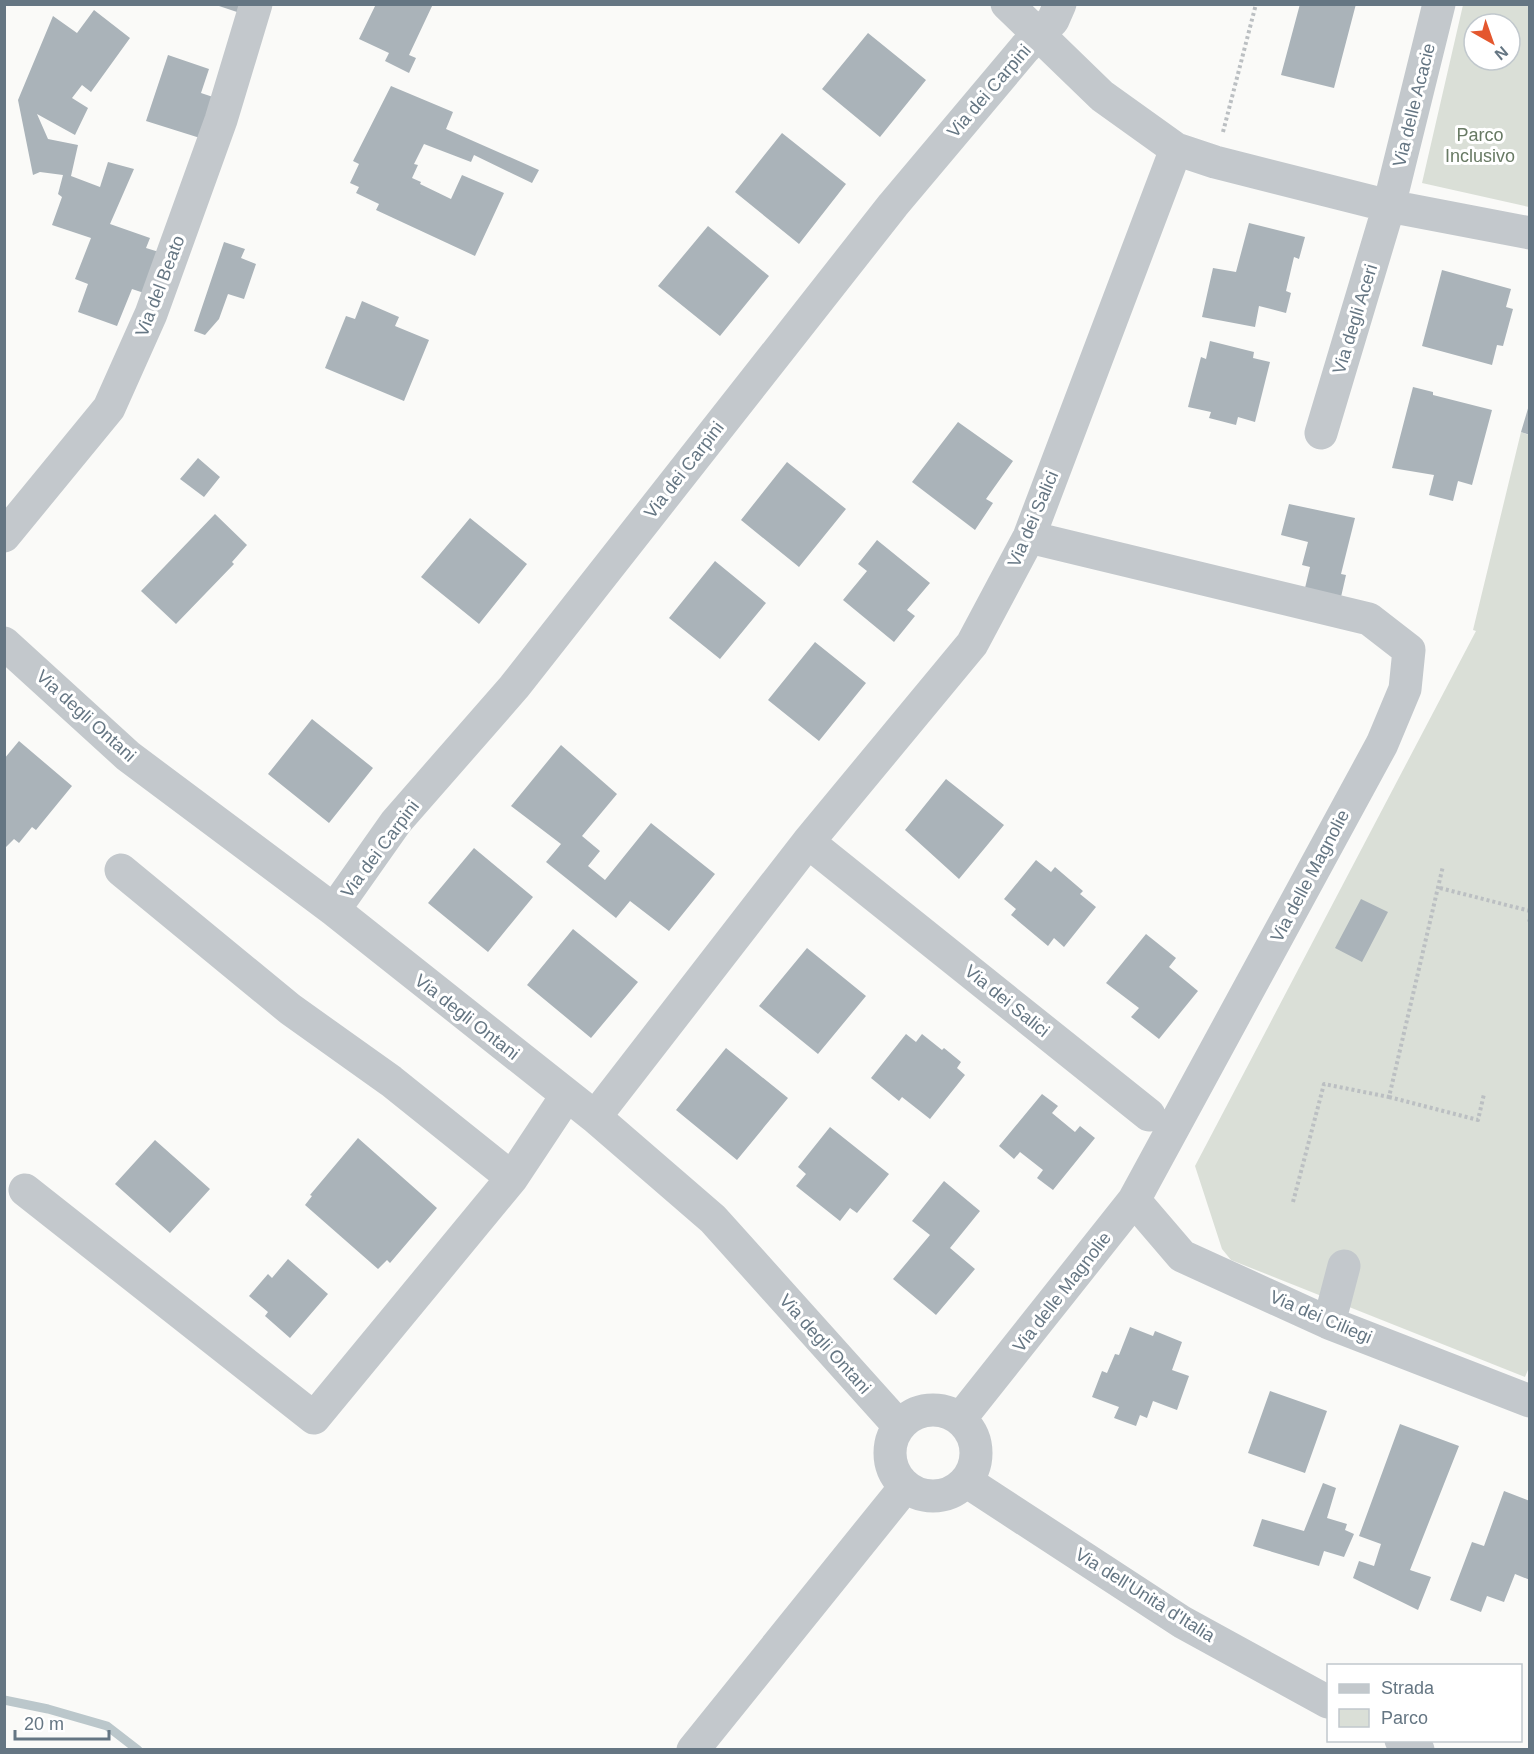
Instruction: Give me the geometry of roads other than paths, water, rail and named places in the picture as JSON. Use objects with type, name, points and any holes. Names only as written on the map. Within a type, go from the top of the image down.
[{"type":"street","name":"Via del Beato","points":[[4,536],[109,408],[151,314],[221,120],[256,4]]},
{"type":"street","points":[[1007,4],[1102,96],[1176,148],[1215,162],[1389,206],[1530,233]]},
{"type":"street","name":"Via dei Carpini","points":[[334,910],[396,822],[514,687],[892,205],[1053,20],[1060,4]]},
{"type":"street","name":"Via delle Acacie","points":[[1389,206],[1439,4]]},
{"type":"street","name":"Via dei Salici","points":[[595,1117],[808,843],[972,644],[1029,537],[1176,148]]},
{"type":"street","name":"Via degli Aceri","points":[[1322,432],[1389,206]]},
{"type":"street","name":"Via delle Magnolie","points":[[960,1419],[1134,1200],[1382,744],[1405,689],[1409,650],[1369,619],[1029,537]]},
{"type":"street","name":"Via degli Ontani","points":[[4,643],[128,756],[334,910],[595,1117],[713,1219],[899,1426]]},
{"type":"street","name":"Via dei Salici","points":[[808,843],[1149,1115]]},
{"type":"street","points":[[121,870],[290,1009],[391,1082],[512,1178]]},
{"type":"street","points":[[25,1190],[314,1418],[512,1178],[567,1095]]},
{"type":"street","name":"Via dei Ciliegi","points":[[1134,1200],[1182,1256],[1329,1323],[1530,1401]]},
{"type":"street","points":[[1329,1323],[1344,1266]]},
{"type":"street","points":[[928,1410],[945,1411],[960,1419],[971,1432],[976,1448],[974,1466],[966,1481],[953,1491],[937,1496],[920,1495],[905,1487],[894,1474],[889,1458],[891,1441],[899,1426],[912,1415],[928,1410]]},
{"type":"street","name":"Via dell'Unità d'Italia","points":[[966,1481],[1182,1622],[1327,1701]]},
{"type":"street","points":[[693,1749],[905,1487]]},
{"type":"waterway","points":[[4,1700],[48,1709],[107,1726],[138,1750]]},
{"type":"park label","name":"Parco Inclusivo","points":[[1480,145]]}]
